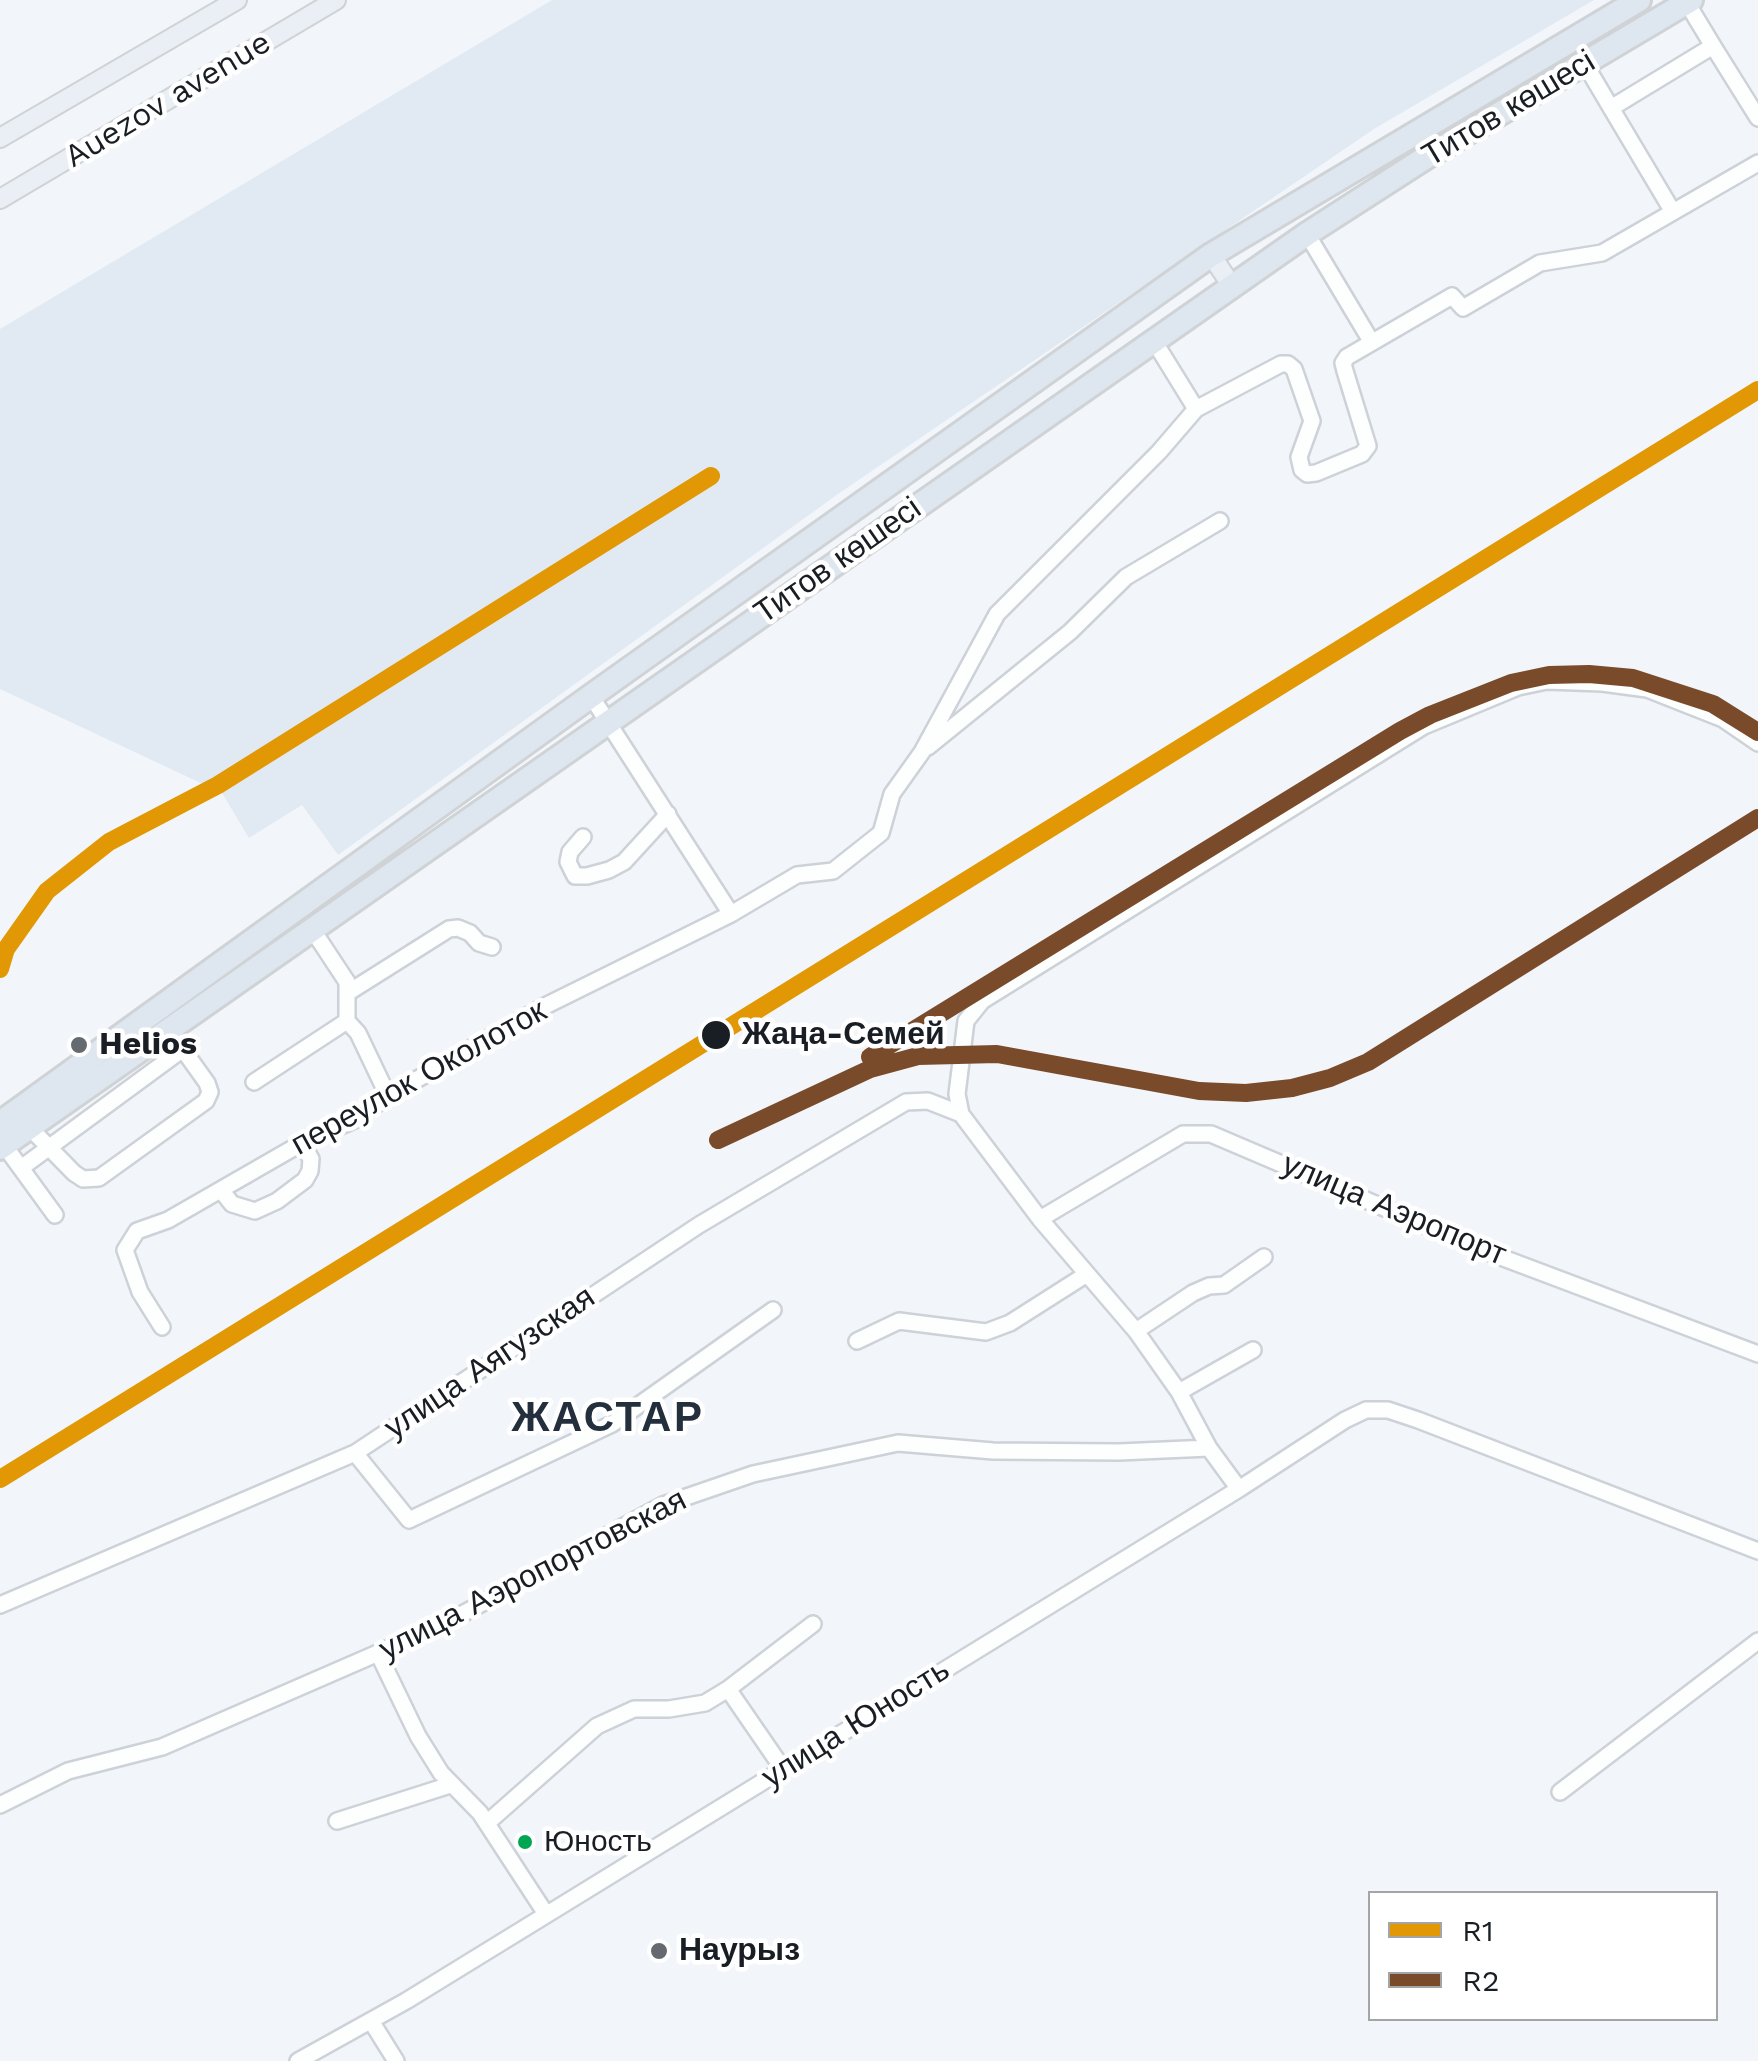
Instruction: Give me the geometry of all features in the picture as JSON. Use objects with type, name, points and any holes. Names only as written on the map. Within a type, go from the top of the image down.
[{"type":"highway","name":"Титов көшесі","points":[[1,1139],[591,696],[1212,255],[1639,0]]},
{"type":"highway","name":"Титов көшесі","points":[[1,1139],[30,1127],[73,1083],[176,1039],[312,928],[1307,234],[1425,158],[1689,1]]},
{"type":"main road","name":"Auezov avenue","points":[[0,138],[237,0]]},
{"type":"main road","name":"Auezov avenue","points":[[0,200],[336,0]]},
{"type":"main road","points":[[1212,255],[1232,286]]},
{"type":"street","points":[[1689,1],[1758,118]]},
{"type":"street","points":[[1611,108],[1713,46]]},
{"type":"street","points":[[1584,64],[1673,212]]},
{"type":"street","points":[[922,752],[997,614],[1159,452],[1196,408],[1280,364],[1288,364],[1294,369],[1312,421],[1299,457],[1302,470],[1316,473],[1366,450],[1344,364],[1347,357],[1452,296],[1463,308],[1540,263],[1602,253],[1758,163]]},
{"type":"street","points":[[1307,234],[1371,341]]},
{"type":"street","points":[[1154,341],[1196,408]]},
{"type":"street","points":[[922,752],[1070,632],[1126,577],[1220,521]]},
{"type":"street","points":[[1240,1489],[1209,1448],[1179,1392],[1136,1331],[1040,1219],[960,1114],[957,1094],[966,1020],[982,1001],[1424,726],[1518,687],[1547,681],[1647,688],[1722,719],[1758,743]]},
{"type":"street","points":[[591,696],[731,914]]},
{"type":"street","name":"переулок Околоток","points":[[162,1326],[140,1292],[125,1250],[136,1231],[168,1220],[302,1143],[354,1120],[388,1096],[543,1007],[731,914],[797,874],[833,871],[881,832],[892,794],[922,752]]},
{"type":"street","points":[[583,836],[570,852],[568,862],[575,876],[610,870],[624,862],[668,814]]},
{"type":"street","points":[[312,928],[347,982],[347,1021],[358,1033],[388,1096]]},
{"type":"street","points":[[349,992],[449,929],[470,933],[480,943],[492,947]]},
{"type":"street","points":[[254,1082],[347,1021]]},
{"type":"street","points":[[20,1168],[50,1147],[176,1039],[210,1092],[206,1102],[99,1178],[83,1179],[50,1147],[30,1127]]},
{"type":"street","name":"улица Аягузская","points":[[0,1605],[354,1453],[698,1225],[878,1116],[906,1102],[928,1101],[960,1114]]},
{"type":"street","name":"улица Аэропорт","points":[[1040,1219],[1183,1134],[1212,1134],[1490,1253],[1758,1354]]},
{"type":"street","points":[[1,1139],[55,1215]]},
{"type":"street","points":[[221,1190],[232,1204],[255,1211],[277,1201],[305,1180],[310,1171],[311,1159],[302,1143]]},
{"type":"street","points":[[1136,1331],[1193,1292],[1224,1285],[1264,1258]]},
{"type":"street","points":[[856,1341],[899,1321],[911,1320],[958,1331],[986,1332],[1010,1323],[1087,1274]]},
{"type":"street","points":[[354,1453],[409,1520],[612,1424],[773,1310]]},
{"type":"street","points":[[1179,1392],[1252,1350]]},
{"type":"street","name":"улица Юность","points":[[298,2061],[371,2022],[1240,1489],[1344,1420],[1366,1410],[1388,1410],[1418,1420],[1758,1551]]},
{"type":"street","name":"улица Аэропортовская","points":[[0,1805],[68,1772],[162,1746],[378,1653],[452,1619],[663,1505],[753,1474],[898,1442],[993,1451],[1209,1448]]},
{"type":"street","points":[[487,1823],[596,1726],[634,1709],[669,1710],[704,1703],[814,1624]]},
{"type":"street","points":[[1560,1792],[1758,1641]]},
{"type":"street","points":[[378,1653],[418,1736],[450,1785],[487,1823],[546,1914]]},
{"type":"street","points":[[728,1689],[783,1769]]},
{"type":"street","points":[[337,1821],[450,1785]]},
{"type":"street","points":[[371,2022],[396,2061]]},
{"type":"shaded area","points":[[552,0],[1594,0],[1374,129],[838,494],[338,855],[302,805],[249,838],[222,793],[0,689],[0,329]]},
{"type":"transit line","name":"R1","points":[[0,1479],[1758,390]]},
{"type":"transit line","name":"R1","points":[[0,969],[6,949],[47,891],[109,842],[218,785],[711,476]]},
{"type":"transit line","name":"R2","points":[[870,1057],[1400,731],[1511,683],[1549,675],[1633,678],[1713,704],[1758,732]]},
{"type":"transit line","name":"R2","points":[[718,1140],[870,1069],[918,1056],[997,1054],[1199,1091],[1246,1093],[1292,1088],[1330,1078],[1368,1062],[1758,818]]},
{"type":"place","name":"Жаңа-Семей","points":[[716,1035]]},
{"type":"place","name":"Helios","points":[[79,1045]]},
{"type":"place","name":"Юность","points":[[525,1842]]},
{"type":"place","name":"Наурыз","points":[[659,1951]]},
{"type":"district","name":"ЖАСТАР","points":[[608,1419]]}]
